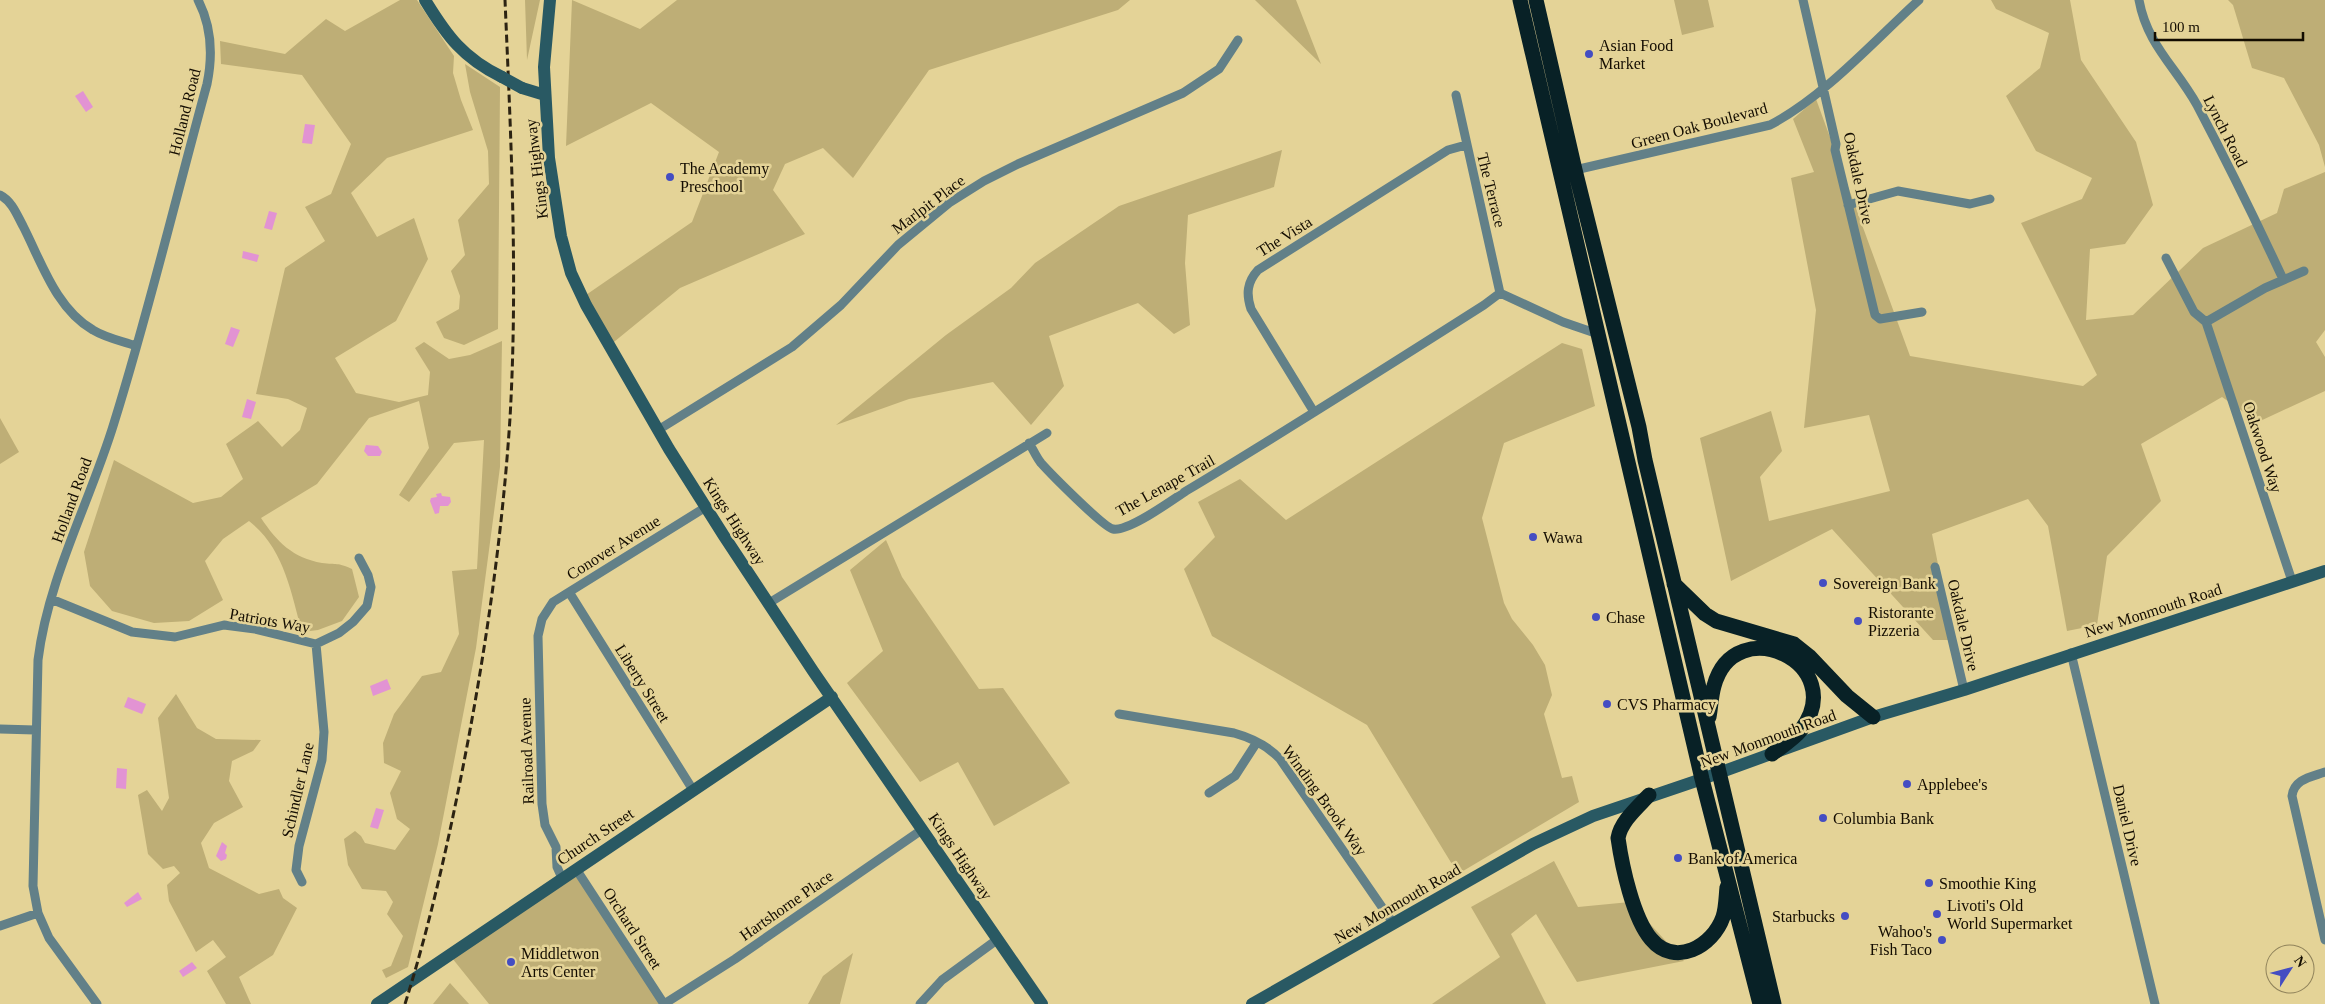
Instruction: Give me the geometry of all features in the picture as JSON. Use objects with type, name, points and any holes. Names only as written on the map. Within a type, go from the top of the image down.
[{"type":"highway","points":[[1520,0],[1702,779],[1760,1004]]},
{"type":"highway","points":[[1536,0],[1575,170],[1639,427],[1674,584],[1774,1004]]},
{"type":"highway","points":[[1674,584],[1705,614],[1716,621],[1779,638],[1798,647],[1847,696],[1873,717]]},
{"type":"highway","points":[[1708,725],[1714,685],[1729,661],[1748,650],[1759,648],[1780,651],[1791,656],[1803,667],[1808,676],[1813,698],[1812,709],[1801,730],[1772,754]]},
{"type":"highway","points":[[1650,795],[1631,814],[1620,831],[1618,838],[1630,892],[1650,938],[1663,948],[1680,952],[1696,949],[1704,944],[1712,937],[1723,917],[1728,880]]},
{"type":"main road","points":[[425,0],[445,32],[461,50],[478,64],[522,88],[545,95]]},
{"type":"main road","name":"Kings Highway","points":[[550,0],[546,32],[545,95],[548,158],[561,236],[571,272],[586,305],[658,430],[706,507],[769,603],[1042,1004]]},
{"type":"main road","name":"New Monmouth Road","points":[[1252,1004],[1558,831],[1593,816],[1650,795],[1720,773],[1873,717],[1964,690],[2071,653],[2325,571]]},
{"type":"main road","name":"Church Street","points":[[377,1004],[832,696]]},
{"type":"street","name":"Holland Road","points":[[97,1004],[49,938],[38,912],[32,880],[39,653],[52,599],[114,424],[211,66],[210,32],[198,0]]},
{"type":"street","name":"Oakdale Drive","points":[[1802,0],[1848,204],[1876,315],[1880,319],[1922,312]]},
{"type":"street","name":"Green Oak Boulevard","points":[[1575,170],[1756,129],[1787,116],[1822,89],[1919,0]]},
{"type":"street","name":"Lynch Road","points":[[2139,0],[2142,15],[2152,40],[2196,104],[2283,279]]},
{"type":"street","name":"Marlpit Place","points":[[658,430],[792,347],[841,305],[898,246],[949,203],[1018,164],[1183,93],[1219,69],[1238,40]]},
{"type":"street","name":"The Terrace","points":[[1456,95],[1500,293]]},
{"type":"street","name":"The Vista","points":[[1314,412],[1251,309],[1248,298],[1250,281],[1258,270],[1378,194],[1448,150],[1466,145]]},
{"type":"street","points":[[1848,204],[1898,191],[1970,204],[1990,198]]},
{"type":"street","points":[[0,195],[13,206],[59,296],[71,313],[92,330],[136,346]]},
{"type":"street","points":[[2166,258],[2194,312],[2206,322],[2283,279],[2304,271]]},
{"type":"street","points":[[1500,293],[1563,322],[1598,334]]},
{"type":"street","name":"The Lenape Trail","points":[[1029,443],[1040,462],[1104,524],[1113,529],[1119,528],[1153,512],[1454,325],[1500,293]]},
{"type":"street","name":"Oakwood Way","points":[[2206,322],[2292,581]]},
{"type":"street","points":[[769,603],[1047,433]]},
{"type":"street","name":"Conover Avenue","points":[[542,619],[553,602],[706,507]]},
{"type":"street","name":"Patriots Way","points":[[52,599],[132,632],[175,637],[224,625],[255,629],[316,644],[339,633],[353,622],[367,606],[371,587],[368,575],[359,558]]},
{"type":"street","name":"Oakdale Drive","points":[[1936,567],[1964,690]]},
{"type":"street","name":"Liberty Street","points":[[569,592],[693,790]]},
{"type":"street","name":"Railroad Avenue","points":[[542,619],[538,636],[542,804],[545,825],[556,846],[557,867],[562,878]]},
{"type":"street","name":"Schindler Lane","points":[[302,882],[296,870],[300,846],[322,760],[324,732],[316,644]]},
{"type":"street","name":"Daniel Drive","points":[[2071,653],[2155,1004]]},
{"type":"street","name":"Winding Brook Way","points":[[1119,714],[1234,733],[1266,746],[1280,759],[1393,923]]},
{"type":"street","points":[[0,729],[36,730]]},
{"type":"street","points":[[1209,793],[1234,776],[1257,742]]},
{"type":"street","points":[[2325,772],[2302,780],[2295,786],[2292,796],[2325,940]]},
{"type":"street","name":"Hartshorne Place","points":[[664,1004],[735,959],[923,829]]},
{"type":"street","name":"Orchard Street","points":[[576,868],[664,1004]]},
{"type":"street","points":[[0,926],[38,912]]},
{"type":"street","points":[[920,1004],[942,980],[998,939]]},
{"type":"shaded area","points":[[400,0],[417,0],[454,56],[453,73],[473,130],[387,158],[351,193],[377,237],[414,218],[428,259],[396,321],[335,358],[356,393],[399,402],[428,395],[430,372],[415,348],[424,342],[449,359],[470,355],[502,341],[500,467],[476,648],[438,844],[408,967],[386,978],[382,970],[391,966],[403,936],[387,914],[393,902],[386,891],[362,889],[348,865],[344,839],[355,831],[365,843],[395,850],[410,829],[397,819],[390,793],[401,771],[384,763],[383,743],[394,714],[422,676],[441,672],[459,634],[452,571],[477,569],[484,440],[454,443],[409,502],[399,495],[429,448],[419,401],[369,418],[317,484],[261,518],[273,534],[294,553],[312,561],[340,565],[352,569],[359,597],[342,621],[318,630],[302,632],[290,586],[278,557],[261,532],[249,521],[223,539],[205,561],[223,600],[189,621],[154,623],[112,611],[90,586],[84,552],[114,460],[193,503],[221,497],[243,479],[226,444],[258,421],[282,447],[300,430],[307,408],[288,399],[256,394],[285,268],[325,241],[305,207],[331,194],[351,144],[302,75],[221,64],[220,41],[285,54],[326,19],[345,31]]},
{"type":"shaded area","points":[[525,0],[540,0],[527,60]]},
{"type":"shaded area","points":[[572,0],[640,29],[677,0],[1130,0],[1118,10],[929,70],[853,178],[823,148],[785,164],[773,190],[805,234],[680,288],[609,346],[583,297],[692,222],[719,152],[651,103],[566,146]]},
{"type":"shaded area","points":[[1255,0],[1296,0],[1321,64]]},
{"type":"shaded area","points":[[1674,0],[1708,0],[1714,27],[1682,35]]},
{"type":"shaded area","points":[[1991,0],[2070,0],[2081,60],[2136,142],[2153,205],[2125,244],[2090,249],[2086,320],[2133,315],[2203,248],[2277,213],[2284,189],[2325,172],[2325,330],[2316,342],[2325,357],[2325,391],[2258,422],[2222,397],[2141,444],[2161,501],[2107,556],[2097,625],[2067,631],[2048,526],[2028,499],[1932,534],[1953,640],[1933,640],[1832,529],[1731,581],[1700,438],[1771,411],[1782,451],[1760,477],[1769,521],[1890,491],[1869,415],[1804,428],[1816,310],[1791,178],[1814,172],[1793,119],[1816,99],[1910,356],[2083,386],[2097,375],[2021,223],[2082,199],[2092,178],[2036,151],[2006,96],[2040,68],[2049,33],[1996,9]]},
{"type":"shaded area","points":[[2228,0],[2325,0],[2325,167],[2319,145],[2284,78],[2252,68],[2233,5]]},
{"type":"shaded area","points":[[465,64],[500,87],[498,329],[464,345],[444,338],[436,322],[459,309],[460,296],[451,271],[465,255],[458,220],[489,184],[488,151],[470,92]]},
{"type":"shaded area","points":[[83,91],[93,107],[86,112],[75,96]]},
{"type":"shaded area","points":[[305,124],[315,125],[312,144],[302,143]]},
{"type":"shaded area","points":[[1282,150],[1274,187],[1188,215],[1185,263],[1190,325],[1174,334],[1138,303],[1049,336],[1064,386],[1031,425],[993,382],[909,399],[836,425],[946,335],[1011,288],[1035,263],[1119,206]]},
{"type":"shaded area","points":[[269,211],[277,213],[272,230],[264,228]]},
{"type":"shaded area","points":[[243,251],[259,255],[257,262],[242,258]]},
{"type":"shaded area","points":[[231,327],[240,330],[233,347],[225,344]]},
{"type":"shaded area","points":[[1562,343],[1582,349],[1595,406],[1504,443],[1482,518],[1504,603],[1512,619],[1533,645],[1545,665],[1552,695],[1544,714],[1562,778],[1572,776],[1579,802],[1458,874],[1367,725],[1212,636],[1184,569],[1215,537],[1198,502],[1240,479],[1286,520]]},
{"type":"shaded area","points":[[247,399],[256,402],[251,419],[242,417]]},
{"type":"shaded area","points":[[0,418],[19,452],[0,464]]},
{"type":"shaded area","points":[[366,445],[378,446],[382,452],[380,456],[368,456],[364,451]]},
{"type":"shaded area","points":[[441,493],[442,496],[450,497],[451,502],[448,506],[440,506],[439,513],[435,514],[430,501],[431,498],[437,497],[436,494]]},
{"type":"shaded area","points":[[886,540],[902,577],[979,689],[1003,688],[1070,783],[994,826],[958,762],[920,782],[847,683],[883,651],[850,570]]},
{"type":"shaded area","points":[[387,679],[391,689],[373,696],[370,686]]},
{"type":"shaded area","points":[[176,694],[197,728],[216,739],[261,740],[253,751],[232,761],[229,781],[243,807],[214,823],[201,843],[209,868],[259,894],[279,889],[283,898],[297,908],[273,955],[239,977],[251,1004],[226,1004],[207,971],[226,957],[213,940],[196,952],[169,901],[167,885],[180,873],[174,866],[163,869],[148,854],[138,795],[147,790],[162,811],[169,798],[158,718]]},
{"type":"shaded area","points":[[128,697],[146,704],[142,714],[124,707]]},
{"type":"shaded area","points":[[117,768],[127,769],[126,789],[116,788]]},
{"type":"shaded area","points":[[376,808],[384,810],[378,829],[370,827]]},
{"type":"shaded area","points":[[222,842],[227,846],[225,853],[227,855],[226,859],[221,861],[216,856]]},
{"type":"shaded area","points":[[1554,861],[1578,907],[1630,902],[1684,961],[1577,982],[1536,914],[1511,934],[1546,1004],[1432,1004],[1500,957],[1471,907]]},
{"type":"shaded area","points":[[573,871],[661,1004],[489,1004],[452,958]]},
{"type":"shaded area","points":[[138,892],[142,899],[127,907],[124,903]]},
{"type":"shaded area","points":[[853,953],[840,1004],[808,1004],[823,976]]},
{"type":"shaded area","points":[[192,962],[197,968],[183,977],[179,971]]},
{"type":"shaded area","points":[[450,983],[469,1004],[433,1004]]},
{"type":"railway","points":[[405,1004],[432,906],[462,774],[488,620],[503,499],[510,418],[514,261],[505,0]]},
{"type":"place","name":"Asian Food Market","points":[[1589,54]]},
{"type":"place","name":"The Academy Preschool","points":[[670,177]]},
{"type":"place","name":"Wawa","points":[[1533,537]]},
{"type":"place","name":"Sovereign Bank","points":[[1823,583]]},
{"type":"place","name":"Chase","points":[[1596,617]]},
{"type":"place","name":"Ristorante Pizzeria","points":[[1858,621]]},
{"type":"place","name":"CVS Pharmacy","points":[[1607,704]]},
{"type":"place","name":"Applebee's","points":[[1907,784]]},
{"type":"place","name":"Columbia Bank","points":[[1823,818]]},
{"type":"place","name":"Bank of America","points":[[1678,858]]},
{"type":"place","name":"Smoothie King","points":[[1929,883]]},
{"type":"place","name":"Livoti's Old World Supermarket","points":[[1937,914]]},
{"type":"place","name":"Starbucks","points":[[1845,916]]},
{"type":"place","name":"Wahoo's Fish Taco","points":[[1942,940]]},
{"type":"place","name":"Middletwon Arts Center","points":[[511,962]]}]
